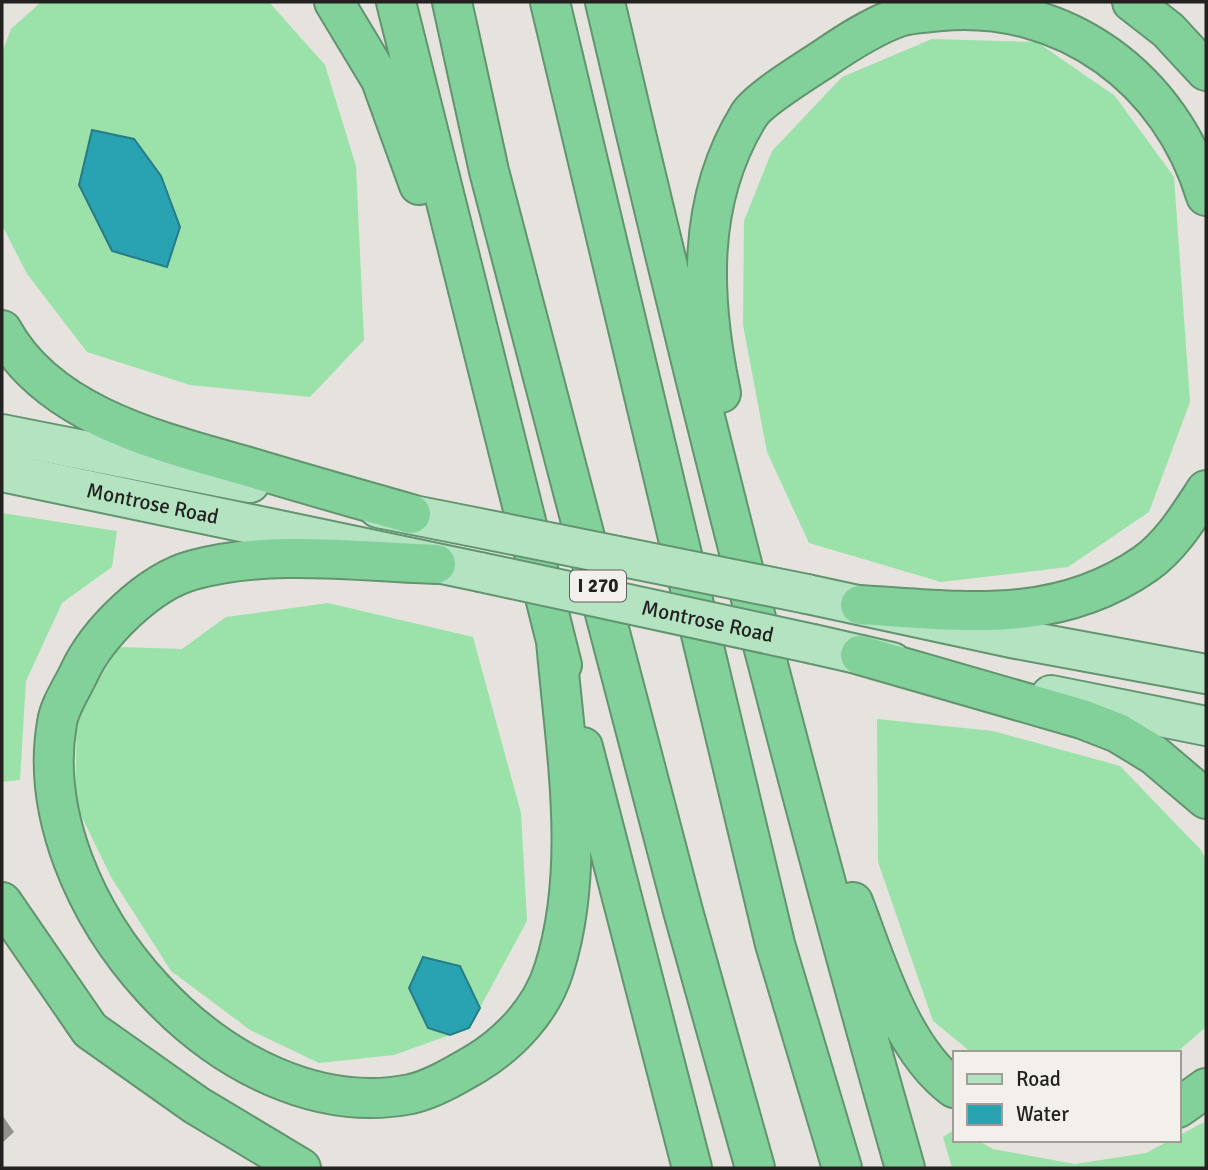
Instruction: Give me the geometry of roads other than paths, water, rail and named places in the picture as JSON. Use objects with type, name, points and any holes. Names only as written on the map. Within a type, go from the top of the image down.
[{"type":"highway","points":[[334,2],[381,80],[436,231],[471,302]]},
{"type":"highway","name":"I 270","points":[[396,2],[556,641],[692,1168]]},
{"type":"highway","name":"I 270","points":[[452,2],[489,171],[683,911],[755,1168]]},
{"type":"highway","points":[[550,2],[775,944],[842,1168]]},
{"type":"highway","points":[[605,2],[693,374],[821,875],[905,1168]]},
{"type":"highway","points":[[1132,2],[1168,30],[1206,71]]},
{"type":"highway","points":[[736,540],[734,452],[716,367],[705,280],[709,226],[724,170],[750,113],[796,77],[846,44],[899,17],[963,8],[1005,9],[1049,22],[1096,44],[1135,77],[1171,116],[1196,163],[1206,197]]},
{"type":"highway","points":[[2,330],[46,381],[90,412],[143,436],[411,514]]},
{"type":"highway","points":[[860,606],[999,613],[1060,605],[1107,586],[1146,563],[1180,530],[1206,490]]},
{"type":"highway","points":[[436,564],[248,558],[187,572],[132,605],[90,649],[57,721],[54,795],[74,864],[109,931],[143,978],[193,1027],[248,1066],[298,1088],[353,1096],[412,1094],[453,1077],[495,1052],[528,1019],[553,975],[567,925],[570,806],[556,641]]},
{"type":"highway","points":[[860,655],[1082,719],[1118,733],[1154,755],[1206,799]]},
{"type":"highway","points":[[780,712],[882,984],[940,1078],[953,1087]]},
{"type":"highway","points":[[2,902],[90,1030],[196,1105],[301,1168]]},
{"type":"highway","points":[[1180,1107],[1206,1088]]},
{"type":"main road","name":"Montrose Road","points":[[2,434],[807,594],[1010,638],[1206,674]]},
{"type":"main road","name":"Montrose Road","points":[[2,472],[1206,726]]},
{"type":"water","points":[[92,130],[134,139],[161,176],[180,227],[167,267],[112,251],[79,185]]},
{"type":"water","points":[[423,957],[460,966],[480,1008],[469,1028],[450,1035],[428,1028],[409,988]]}]
